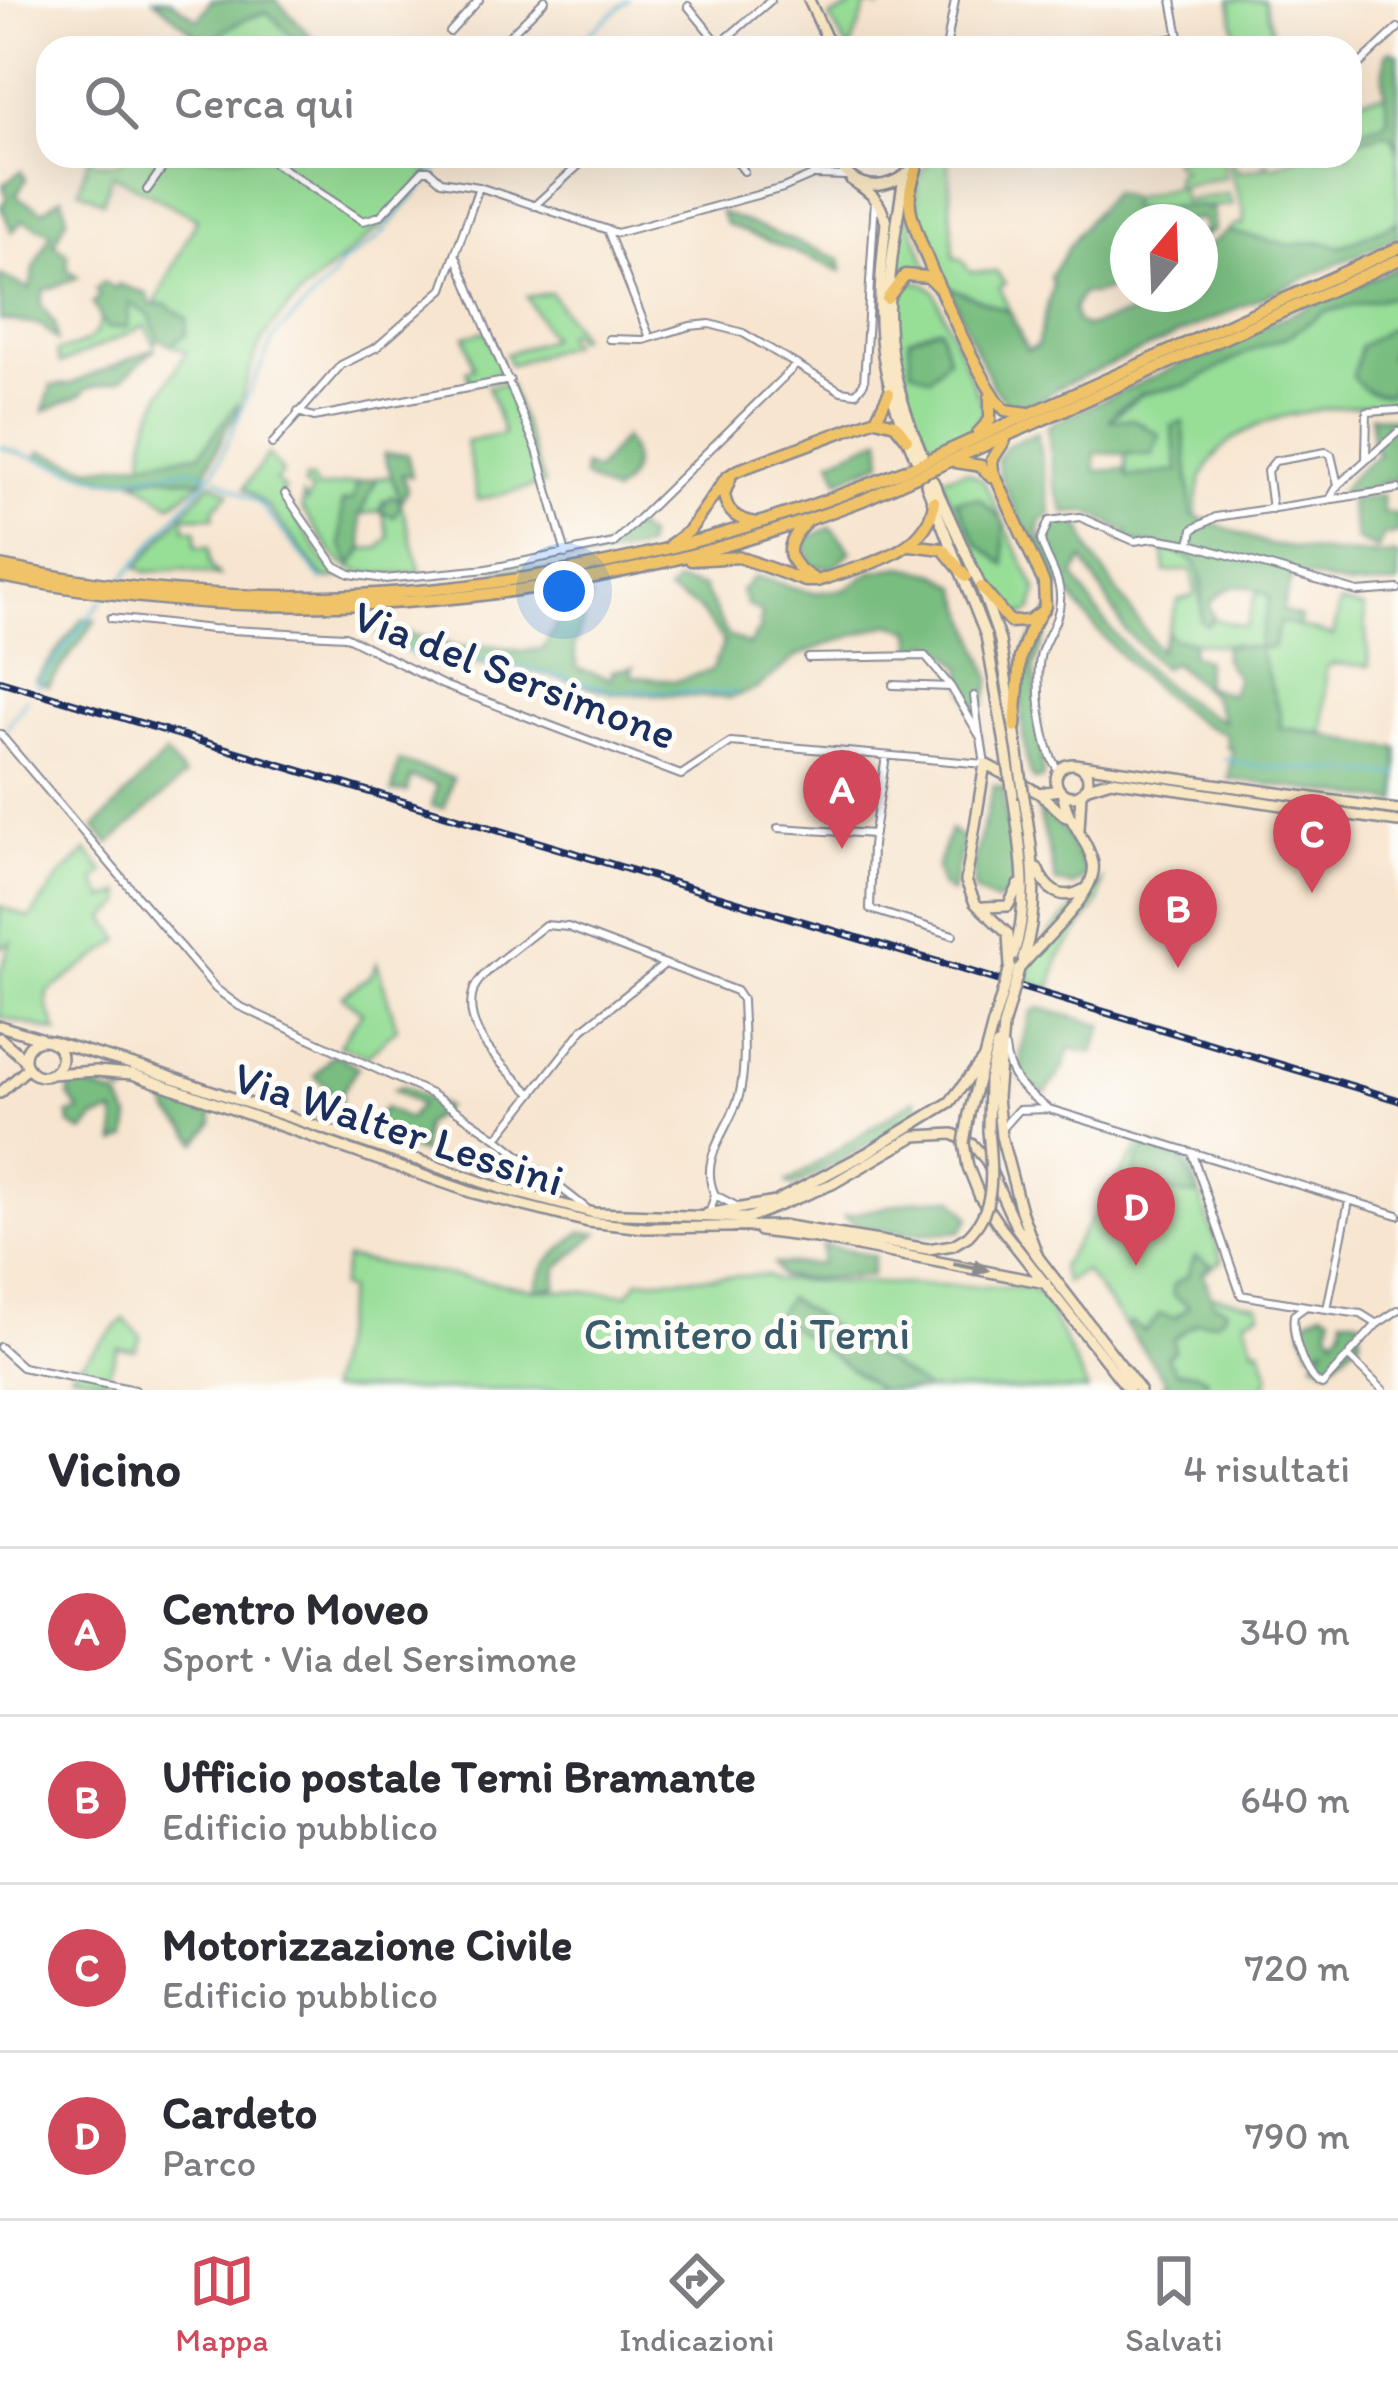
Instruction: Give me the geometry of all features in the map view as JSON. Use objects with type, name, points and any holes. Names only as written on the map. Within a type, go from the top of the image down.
[{"type":"highway","points":[[919,168],[910,209],[942,291],[989,392],[1005,410],[1032,419]]},
{"type":"highway","points":[[1053,410],[1398,248]]},
{"type":"highway","points":[[658,558],[825,502],[1032,419],[1398,260]]},
{"type":"highway","points":[[887,299],[898,279],[913,273],[928,277],[942,291]]},
{"type":"highway","points":[[973,440],[990,420],[989,392]]},
{"type":"highway","points":[[876,418],[889,393]]},
{"type":"highway","points":[[658,558],[689,532],[736,470],[876,418],[896,424],[907,439]]},
{"type":"highway","points":[[0,576],[236,607],[318,608],[488,597],[807,521],[952,462],[1009,436],[1032,419]]},
{"type":"highway","points":[[997,485],[992,460],[1009,436]]},
{"type":"highway","points":[[952,462],[982,466],[997,485],[1044,583],[1047,599],[1020,658],[1015,727]]},
{"type":"highway","points":[[736,470],[724,494],[725,503],[736,517],[760,524]]},
{"type":"highway","points":[[0,566],[158,590],[314,597],[469,588],[658,558],[739,557],[817,581],[910,545],[930,525],[934,501]]},
{"type":"highway","points":[[807,521],[791,539],[790,556],[798,569],[817,581]]},
{"type":"highway","points":[[910,545],[943,549],[966,577]]},
{"type":"highway","points":[[981,587],[1010,622],[1028,621],[1041,612]]},
{"type":"main road","points":[[811,6],[822,36]]},
{"type":"main road","points":[[843,168],[874,195],[886,223],[878,330],[889,393],[918,455],[893,376],[887,299],[904,177]]},
{"type":"main road","points":[[846,168],[882,185],[914,168]]},
{"type":"main road","points":[[1012,752],[1015,727],[1000,641],[981,587],[930,482],[986,636],[1012,752],[1026,793],[1034,857],[1034,922],[1014,968]]},
{"type":"main road","points":[[1014,968],[1008,934],[979,906],[966,881],[985,764],[1068,818]]},
{"type":"main road","points":[[1074,764],[1086,773],[1080,835]]},
{"type":"main road","points":[[1026,793],[1074,764],[1398,810]]},
{"type":"main road","points":[[1014,968],[1088,888],[1093,863],[1068,818],[1058,773]]},
{"type":"main road","points":[[1026,793],[1083,791],[1111,780],[1398,823]]},
{"type":"main road","points":[[1026,793],[1023,924],[998,1026],[1001,1136],[1012,1187],[1038,1257],[1140,1390]]},
{"type":"main road","points":[[1034,857],[1043,882],[1052,891],[1074,895],[1088,888]]},
{"type":"main road","points":[[979,906],[994,910],[1009,906],[1023,873]]},
{"type":"main road","name":"Via Walter Lessini","points":[[0,1026],[144,1067],[550,1204],[594,1213],[748,1218],[832,1184],[915,1136],[940,1132],[960,1137],[979,1150],[1016,1227],[1038,1257]]},
{"type":"main road","points":[[0,1038],[26,1064],[38,1075],[50,1074],[61,1055],[48,1041],[30,1045],[26,1064],[0,1093]]},
{"type":"main road","points":[[996,1060],[969,1114],[964,1137],[968,1167],[980,1197],[1130,1390]]},
{"type":"main road","name":"Via Walter Lessini","points":[[50,1074],[131,1074],[520,1207],[588,1222],[645,1228],[787,1226],[928,1249],[952,1245],[968,1236],[989,1203],[987,1102],[996,1060]]},
{"type":"main road","name":"Via Walter Lessini","points":[[672,1218],[775,1202],[950,1102],[996,1060]]},
{"type":"main road","name":"Via Walter Lessini","points":[[731,1228],[816,1238],[1046,1283]]},
{"type":"street","points":[[450,32],[479,0]]},
{"type":"street","points":[[509,36],[545,0]]},
{"type":"street","points":[[729,36],[771,0]]},
{"type":"street","points":[[948,36],[956,0]]},
{"type":"street","points":[[1172,0],[1179,36]]},
{"type":"street","points":[[688,6],[710,36]]},
{"type":"street","points":[[1362,63],[1398,28]]},
{"type":"street","points":[[147,190],[163,168]]},
{"type":"street","points":[[282,168],[363,221],[380,216],[423,170],[608,232],[626,232],[658,219],[746,200],[832,168]]},
{"type":"street","points":[[534,206],[577,168]]},
{"type":"street","points":[[811,176],[832,168]]},
{"type":"street","points":[[272,444],[341,365],[376,347],[443,289],[478,187]]},
{"type":"street","points":[[609,339],[650,338],[710,324],[743,332],[795,366],[842,391],[856,393],[864,383],[874,195]]},
{"type":"street","points":[[608,232],[650,338]]},
{"type":"street","points":[[455,256],[537,450],[566,554]]},
{"type":"street","points":[[285,494],[335,566],[350,574],[384,579],[487,568],[614,543],[795,366]]},
{"type":"street","points":[[298,412],[314,417],[510,380]]},
{"type":"street","points":[[1366,458],[1367,412],[1398,410]]},
{"type":"street","points":[[1330,499],[1338,485],[1398,432]]},
{"type":"street","points":[[1272,509],[1267,470],[1275,460],[1327,452],[1338,485]]},
{"type":"street","points":[[1190,544],[1193,529],[1216,517],[1398,488]]},
{"type":"street","points":[[1058,773],[1045,740],[1039,662],[1060,607],[1058,578],[1041,540],[1049,521],[1068,516],[1105,525],[1134,541],[1154,538],[1190,544],[1358,592],[1398,590]]},
{"type":"street","name":"Via del Sersimone","points":[[110,618],[345,636],[443,685],[681,775],[731,742],[985,764]]},
{"type":"street","points":[[808,658],[926,656],[980,736]]},
{"type":"street","points":[[893,685],[951,687]]},
{"type":"street","points":[[974,696],[985,764]]},
{"type":"street","points":[[0,734],[216,989],[239,1006],[431,1094],[594,1213]]},
{"type":"street","points":[[886,756],[874,834],[870,909],[953,935]]},
{"type":"street","points":[[778,828],[874,834]]},
{"type":"street","points":[[531,1093],[483,1041],[472,1002],[480,980],[545,925],[568,927],[736,991],[742,1000],[741,1093],[711,1156],[709,1183],[715,1195],[744,1210]]},
{"type":"street","points":[[497,1138],[583,1029],[665,964]]},
{"type":"street","points":[[996,1060],[1021,1089],[1049,1109]]},
{"type":"street","points":[[1001,1136],[1006,1121],[1018,1110],[1036,1106],[1398,1215]]},
{"type":"street","points":[[1192,1154],[1241,1295],[1360,1314],[1377,1324]]},
{"type":"street","points":[[1200,1177],[1208,1158]]},
{"type":"street","points":[[526,1196],[544,1185],[546,1176]]},
{"type":"street","points":[[520,1207],[550,1204],[554,1182]]},
{"type":"street","points":[[708,1214],[715,1195]]},
{"type":"street","points":[[1327,1309],[1349,1201]]},
{"type":"street","points":[[1284,1302],[1318,1388],[1377,1324],[1398,1310]]},
{"type":"street","points":[[1292,1321],[1306,1306]]},
{"type":"street","points":[[0,1347],[22,1367],[135,1390]]},
{"type":"street","points":[[1349,1358],[1383,1390]]},
{"type":"green space","points":[[154,0],[171,0],[198,20],[211,0],[276,0],[309,34],[292,36],[267,12],[218,36],[189,36],[192,31]]},
{"type":"green space","points":[[857,0],[883,0],[880,8],[867,5],[855,36],[840,36],[830,18]]},
{"type":"green space","points":[[1230,0],[1264,0],[1274,36],[1236,36]]},
{"type":"green space","points":[[268,12],[292,36],[218,36]]},
{"type":"green space","points":[[1390,50],[1398,54],[1398,152],[1392,136],[1385,133],[1362,139],[1362,129],[1383,124],[1388,117],[1383,78]]},
{"type":"green space","points":[[1386,94],[1388,117],[1383,124],[1362,129],[1362,99]]},
{"type":"green space","points":[[1385,133],[1392,136],[1398,152],[1398,222],[1340,247],[1323,242],[1290,245],[1228,231],[1243,225],[1244,212],[1229,168],[1239,172],[1362,168],[1362,139]]},
{"type":"green space","points":[[85,168],[433,168],[398,210],[270,329],[254,359],[237,415],[236,408],[200,454],[144,462],[150,419],[186,352],[171,345],[186,334],[167,305],[154,305],[197,219],[112,174],[103,202],[79,190]]},
{"type":"green space","points":[[925,168],[949,168],[954,258],[961,259],[970,272],[996,272],[1005,284],[999,287],[1010,312],[948,287],[917,221],[917,181]]},
{"type":"green space","points":[[1180,168],[1224,168],[1225,177],[1179,187],[1184,201],[1228,194],[1232,205],[1130,204],[1132,198],[1175,187],[1176,174],[1183,171]]},
{"type":"green space","points":[[21,171],[26,179],[16,196],[43,211],[62,197],[67,217],[54,245],[68,254],[67,270],[78,277],[43,291],[41,305],[55,324],[57,340],[41,325],[0,320],[0,275],[30,289],[51,233],[23,220],[12,232],[1,206],[7,198],[3,185]]},
{"type":"green space","points":[[1112,192],[1132,198],[1130,204],[1110,204],[1110,290],[1082,293],[1073,309],[1077,322],[1086,327],[1138,312],[1218,312],[1218,238],[1228,231],[1290,245],[1323,242],[1340,247],[1398,222],[1398,237],[1057,388],[1041,400],[1008,405],[992,385],[948,287],[1010,312],[1027,350],[1037,346],[1053,285],[1050,277]]},
{"type":"green space","points":[[904,205],[929,273],[912,267],[894,276]]},
{"type":"green space","points":[[720,212],[840,259],[842,271],[726,224]]},
{"type":"green space","points":[[1398,267],[1398,295],[1325,312],[1287,337],[1188,385],[1142,394],[1117,410],[1110,420],[1133,419],[1160,435],[1152,455],[1095,453],[1095,471],[1125,469],[1128,477],[1178,471],[1172,426],[1183,421],[1192,515],[1270,545],[1398,555],[1398,585],[1349,586],[1296,574],[1282,611],[1301,617],[1299,627],[1280,622],[1273,647],[1259,649],[1281,716],[1280,728],[1398,748],[1398,802],[1229,779],[1232,748],[1227,748],[1226,735],[1200,723],[1143,677],[1106,640],[1063,583],[1053,593],[997,460],[1006,446],[1037,433],[1051,515],[1041,520],[1036,540],[1039,543],[1060,522],[1080,525],[1091,553],[1159,651],[1167,632],[1193,643],[1191,654],[1206,661],[1204,686],[1231,695],[1237,678],[1224,659],[1224,645],[1258,648],[1270,597],[1244,586],[1230,588],[1209,604],[1214,619],[1207,625],[1201,621],[1201,577],[1187,557],[1120,540],[1129,533],[1088,512],[1065,513],[1055,487],[1047,426]],"holes":[[[1083,559],[1125,630],[1162,668],[1174,663],[1212,696],[1224,722],[1179,695],[1120,641],[1074,576]]]},
{"type":"green space","points":[[914,281],[934,291],[985,412],[968,433],[928,453],[904,389],[893,333],[893,309],[900,291]]},
{"type":"green space","points":[[103,282],[147,294],[151,305],[167,305],[187,319],[186,334],[171,345],[158,338],[149,315],[129,303],[128,327],[107,328],[93,304]]},
{"type":"green space","points":[[551,293],[580,336],[575,339],[571,332],[565,335],[570,345],[510,365],[506,354],[550,339],[527,297]]},
{"type":"green space","points":[[1398,295],[1398,403],[1316,410],[1260,424],[1217,454],[1202,477],[1196,515],[1192,516],[1172,426],[1179,471],[1127,477],[1125,454],[1152,455],[1109,420],[1142,394],[1188,385],[1287,337],[1325,312]]},
{"type":"green space","points":[[128,302],[149,315],[158,338],[154,344],[145,326],[60,364],[57,352],[91,337],[101,317],[107,328]]},
{"type":"green space","points":[[940,327],[948,357],[930,378],[911,369],[909,338]]},
{"type":"green space","points":[[1390,328],[1398,330],[1389,358],[1398,364],[1398,387],[1393,385],[1390,394],[1373,393],[1353,377],[1360,347]]},
{"type":"green space","points":[[486,331],[504,377],[470,383],[466,370],[474,368],[465,336]]},
{"type":"green space","points":[[156,348],[121,380],[87,388],[44,411],[51,386],[71,384]]},
{"type":"green space","points":[[509,383],[544,484],[478,500],[466,442],[504,434],[488,387]]},
{"type":"green space","points":[[236,405],[237,415],[202,481],[161,476],[109,480],[36,458],[41,451],[91,468],[200,454]]},
{"type":"green space","points":[[1371,416],[1398,419],[1398,479],[1339,495],[1352,476],[1379,454],[1372,445]]},
{"type":"green space","points":[[624,437],[632,468],[613,494],[584,477],[584,466],[596,471]]},
{"type":"green space","points":[[881,438],[883,461],[839,480],[831,460]]},
{"type":"green space","points":[[268,454],[283,473],[276,480],[284,489],[282,495],[327,566],[346,576],[329,579],[322,575],[267,506],[244,488]]},
{"type":"green space","points":[[384,454],[407,454],[412,476],[402,475],[407,489],[395,517],[379,511],[391,496],[400,501]]},
{"type":"green space","points":[[966,471],[983,480],[1037,591],[1033,609],[1026,615],[1006,608],[996,596],[940,478]]},
{"type":"green space","points":[[161,476],[202,481],[171,505],[136,481]]},
{"type":"green space","points":[[393,476],[421,573],[375,574],[348,567],[302,509],[303,496],[307,502],[312,491],[304,486],[305,479],[312,479],[318,489],[358,482],[353,501],[342,503],[341,545],[352,565],[363,549],[379,548],[389,537],[384,499],[379,511],[360,515],[377,478]]},
{"type":"green space","points":[[377,478],[360,515],[363,549],[352,566],[341,545],[342,502],[353,500],[358,482]]},
{"type":"green space","points":[[211,482],[230,493],[214,508],[214,517],[185,517],[185,529],[196,530],[196,547],[209,547],[210,565],[219,576],[182,569],[146,572],[137,567]]},
{"type":"green space","points":[[1382,495],[1383,513],[1398,514],[1398,533],[1383,536],[1378,549],[1357,540],[1349,501]]},
{"type":"green space","points":[[979,498],[1003,521],[1005,565],[978,544],[956,500]]},
{"type":"green space","points":[[632,525],[647,537],[645,548],[503,578],[496,569],[528,563],[537,568],[589,556],[611,545]]},
{"type":"green space","points":[[831,527],[851,551],[834,568],[812,566],[804,540]]},
{"type":"green space","points":[[1163,551],[1180,553],[1197,566],[1207,624],[1214,619],[1246,627],[1257,590],[1270,597],[1258,647],[1273,647],[1280,621],[1333,636],[1340,603],[1364,608],[1369,666],[1326,667],[1324,732],[1280,728],[1236,644],[1171,638],[1167,632],[1178,600],[1195,595],[1192,570],[1165,572]]},
{"type":"green space","points":[[902,567],[938,574],[958,587],[991,680],[984,704],[971,705],[962,681],[963,668],[949,654],[929,643],[914,651],[912,630],[889,624],[797,656],[756,689],[730,698],[614,693],[520,668],[419,658],[382,636],[386,627],[457,647],[543,649],[569,601],[584,594],[592,598],[574,647],[578,669],[612,679],[612,671],[633,667],[631,676],[675,681],[712,670],[724,642],[698,608],[668,592],[677,582],[703,587],[727,635],[749,645],[759,630],[762,613],[747,605],[741,591],[755,576],[813,593],[844,590],[871,572]]},
{"type":"green space","points":[[1051,609],[1034,667],[1043,774],[1042,779],[1034,780],[1024,741],[1023,659]]},
{"type":"green space","points":[[83,618],[96,620],[48,686],[35,680]]},
{"type":"green space","points":[[165,754],[185,776],[109,844],[95,828]]},
{"type":"green space","points":[[399,761],[453,778],[444,808],[432,806],[437,785],[411,777],[407,792],[392,792]]},
{"type":"green space","points":[[994,786],[1004,788],[1015,867],[1011,894],[996,902],[974,891],[973,865]]},
{"type":"green space","points":[[1037,803],[1066,833],[1088,875],[1073,886],[1056,882]]},
{"type":"green space","points":[[950,830],[964,839],[952,893],[941,886],[937,868]]},
{"type":"green space","points":[[87,851],[104,872],[95,881],[105,899],[122,893],[123,904],[106,918],[121,940],[48,992],[47,1004],[57,1032],[0,1017],[0,972],[11,942],[0,948],[0,906],[30,918],[60,876]]},
{"type":"green space","points":[[1102,881],[1099,902],[1059,957],[1051,988],[1026,980],[1045,939]]},
{"type":"green space","points":[[377,963],[397,1028],[367,1056],[339,1045],[362,1012],[342,996],[371,975]]},
{"type":"green space","points":[[1039,1008],[1103,1025],[1093,1053],[1070,1048],[1063,1069],[1045,1093],[1022,1080],[1021,1051],[1031,1012]]},
{"type":"green space","points":[[334,1053],[358,1067],[342,1092],[340,1106],[323,1120],[313,1115],[329,1089],[315,1076]]},
{"type":"green space","points":[[70,1080],[118,1097],[130,1118],[127,1138],[116,1143],[115,1113],[94,1119],[83,1132],[70,1125],[69,1114],[80,1111],[69,1096]]},
{"type":"green space","points":[[109,1081],[174,1094],[211,1109],[213,1123],[197,1143],[169,1111],[166,1098],[139,1088],[123,1095]]},
{"type":"green space","points":[[402,1086],[445,1107],[424,1125],[422,1153],[374,1137],[371,1126],[384,1108],[408,1119],[420,1105],[394,1090]]},
{"type":"green space","points":[[915,1099],[922,1114],[794,1187],[787,1183]]},
{"type":"green space","points":[[1141,1143],[1183,1156],[1191,1168],[1222,1261],[1203,1273],[1210,1295],[1258,1305],[1260,1313],[1245,1319],[1254,1349],[1260,1348],[1270,1377],[1266,1380],[1269,1390],[1158,1390],[1167,1381],[1084,1270],[1066,1283],[1060,1267]]},
{"type":"green space","points":[[1148,1147],[1182,1162],[1199,1195],[1165,1190],[1134,1173]]},
{"type":"green space","points":[[953,1198],[970,1217],[961,1231],[883,1231],[844,1216],[916,1200]]},
{"type":"green space","points":[[581,1232],[598,1233],[557,1268],[556,1287],[534,1290],[546,1263]]},
{"type":"green space","points":[[822,1245],[874,1256],[871,1276],[801,1279],[781,1276],[774,1264],[821,1264]]},
{"type":"green space","points":[[1195,1256],[1212,1265],[1203,1273],[1213,1302],[1227,1309],[1218,1320],[1197,1322],[1173,1339],[1174,1350],[1167,1358],[1177,1372],[1206,1378],[1206,1390],[1172,1390],[1127,1327],[1131,1322],[1145,1332],[1160,1314],[1175,1318],[1189,1306],[1173,1296],[1173,1284],[1187,1276]]},
{"type":"green space","name":"Cimitero di Terni","points":[[346,1258],[532,1289],[628,1294],[639,1280],[767,1275],[775,1280],[1030,1288],[1044,1299],[1088,1390],[328,1390],[348,1290],[340,1287]]},
{"type":"green space","points":[[788,1298],[928,1390],[880,1390],[776,1316]]},
{"type":"green space","points":[[1322,1311],[1331,1315],[1329,1330],[1334,1337],[1343,1317],[1360,1319],[1360,1340],[1328,1368],[1314,1361],[1325,1346],[1311,1351],[1303,1332],[1304,1321]]},
{"type":"green space","points":[[124,1319],[141,1336],[135,1350],[118,1348],[106,1380],[71,1373]]},
{"type":"waterway","points":[[586,36],[628,0]]},
{"type":"waterway","points":[[123,578],[215,470],[274,337],[341,264],[376,240],[439,168]]},
{"type":"waterway","points":[[0,447],[105,480],[192,469],[208,473]]},
{"type":"waterway","points":[[216,478],[259,503],[323,581]]},
{"type":"waterway","points":[[37,686],[102,600]]},
{"type":"waterway","points":[[374,632],[412,654],[511,665],[615,691],[736,693]]},
{"type":"waterway","points":[[5,730],[27,699]]},
{"type":"waterway","points":[[1224,759],[1255,766],[1398,775]]},
{"type":"railway","points":[[0,681],[1398,1100]]},
{"type":"place","name":"Centro Moveo","points":[[842,849]]},
{"type":"place","name":"Motorizzazione Civile","points":[[1312,893]]},
{"type":"place","name":"Ufficio postale Terni Bramante","points":[[1178,968]]},
{"type":"place","name":"Cardeto","points":[[1136,1266]]}]
